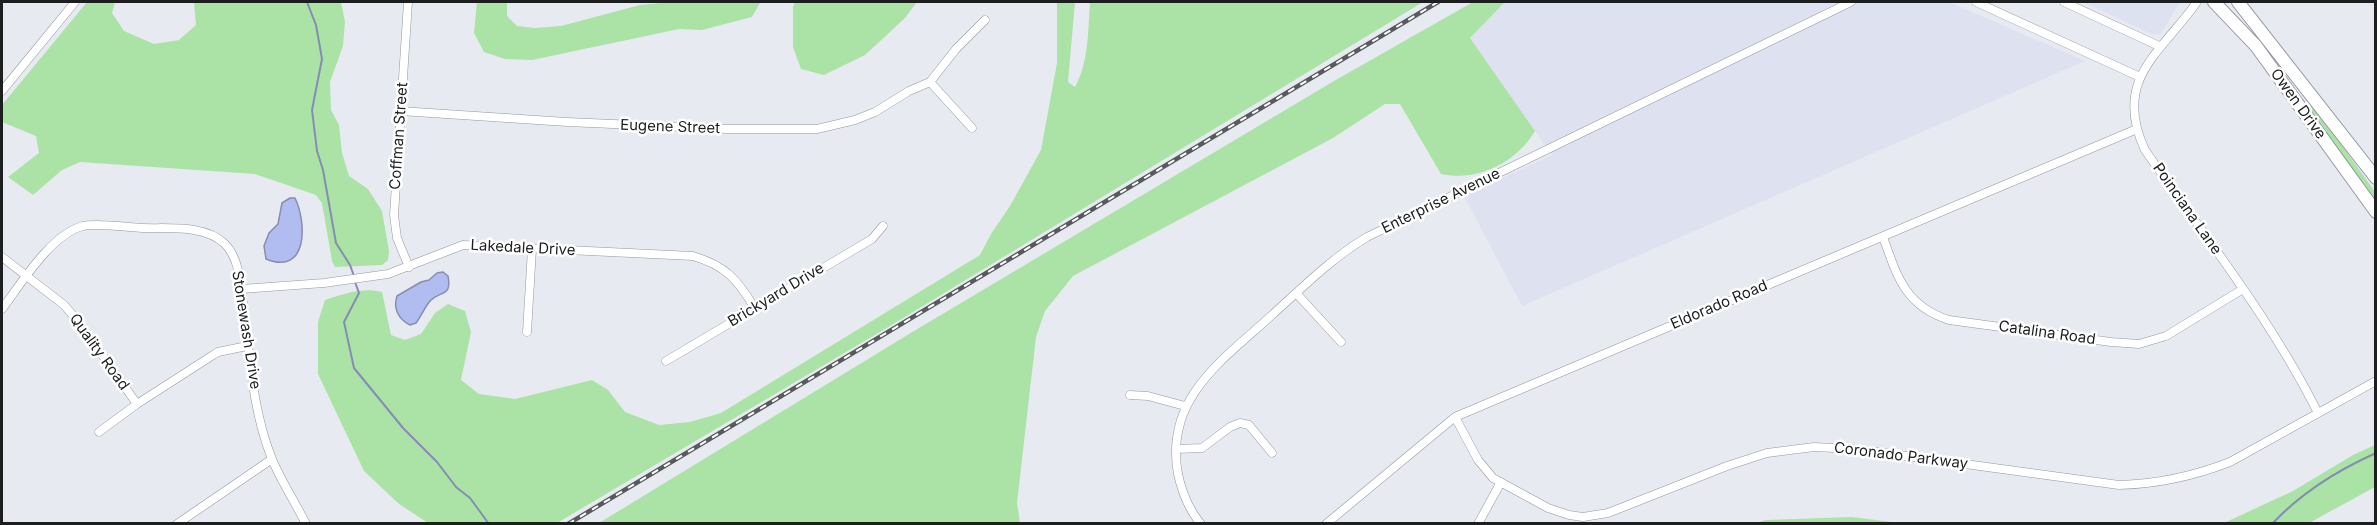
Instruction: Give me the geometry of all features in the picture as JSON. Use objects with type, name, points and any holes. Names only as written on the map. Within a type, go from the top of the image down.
[{"type":"highway","name":"Owen Drive","points":[[2214,2],[2256,46],[2376,212]]},
{"type":"highway","points":[[2226,2],[2269,52],[2281,56]]},
{"type":"highway","name":"Owen Drive","points":[[2238,2],[2376,178]]},
{"type":"street","points":[[2,91],[75,2]]},
{"type":"street","name":"Coffman Street","points":[[408,2],[394,215],[397,238],[409,267]]},
{"type":"street","name":"Enterprise Avenue","points":[[1201,524],[1183,492],[1177,469],[1176,449],[1179,425],[1185,406],[1207,374],[1331,261],[1367,237],[1851,2]]},
{"type":"street","points":[[1976,2],[2140,77]]},
{"type":"street","points":[[2064,2],[2159,46]]},
{"type":"street","name":"Poinciana Lane","points":[[2197,2],[2159,46],[2140,77],[2134,105],[2137,129],[2145,150],[2286,352],[2318,413]]},
{"type":"street","points":[[972,128],[930,82],[956,49],[986,20]]},
{"type":"street","name":"Eugene Street","points":[[400,111],[567,122],[797,131],[826,128],[855,120],[875,112],[909,91],[930,82]]},
{"type":"street","name":"Eldorado Road","points":[[1326,524],[1455,417],[2137,129]]},
{"type":"street","name":"Stonewash Drive","points":[[28,277],[48,250],[65,234],[83,226],[203,232],[224,243],[231,251],[241,289],[247,346],[258,411],[272,459],[306,524]]},
{"type":"street","name":"Brickyard Drive","points":[[666,361],[872,239],[883,226]]},
{"type":"street","name":"Catalina Road","points":[[1883,237],[1893,266],[1909,296],[1925,310],[1949,320],[2139,344],[2166,336],[2243,290]]},
{"type":"street","name":"Lakedale Drive","points":[[241,289],[324,283],[380,275],[409,267],[463,245],[693,256],[713,262],[726,271],[739,282],[754,307]]},
{"type":"street","points":[[527,332],[532,249]]},
{"type":"street","name":"Quality Road","points":[[2,256],[64,305],[137,404]]},
{"type":"street","points":[[2,309],[28,277]]},
{"type":"street","points":[[1296,293],[1341,342]]},
{"type":"street","points":[[99,432],[137,404],[218,352],[247,346]]},
{"type":"street","name":"Coronado Parkway","points":[[1455,417],[1485,470],[1501,482],[1557,512],[1576,516],[1597,516],[1748,458],[1788,450],[1836,447],[2099,482],[2138,485],[2186,477],[2230,462],[2376,381]]},
{"type":"street","points":[[1131,395],[1148,396],[1185,406]]},
{"type":"street","points":[[1176,449],[1202,448],[1230,427],[1240,423],[1249,425],[1272,453]]},
{"type":"street","points":[[177,524],[272,459]]},
{"type":"street","points":[[1478,524],[1501,482]]},
{"type":"shaded area","points":[[1505,2],[1949,2],[2085,61],[1522,306],[1464,196],[1552,155],[1470,38]]},
{"type":"shaded area","points":[[2083,2],[2180,2],[2160,35],[2149,33]]},
{"type":"green space","points":[[87,2],[115,2],[112,13],[124,31],[154,44],[179,40],[196,25],[194,2],[341,2],[345,22],[343,46],[330,82],[331,110],[339,125],[342,153],[349,176],[368,189],[382,211],[389,251],[388,260],[382,265],[335,267],[322,203],[316,195],[255,174],[80,162],[62,170],[33,195],[8,177],[39,153],[36,136],[2,122],[2,105]]},
{"type":"green space","points":[[477,2],[507,2],[507,16],[517,26],[535,28],[561,26],[640,5],[672,2],[760,3],[752,17],[702,30],[679,29],[532,60],[505,59],[484,52],[474,33]]},
{"type":"green space","points":[[795,2],[917,2],[905,18],[865,55],[824,75],[801,69],[793,47]]},
{"type":"green space","points":[[1057,2],[1075,2],[1068,82],[1075,87],[1085,57],[1090,2],[1423,2],[890,326],[557,523],[428,523],[399,504],[364,471],[318,374],[318,322],[325,300],[360,291],[382,292],[391,335],[405,340],[421,334],[435,313],[448,304],[465,311],[471,332],[461,380],[479,394],[515,399],[592,380],[608,390],[625,412],[659,425],[690,422],[721,413],[980,255],[1041,150],[1057,63]]},
{"type":"green space","points":[[1473,2],[1505,2],[1470,38],[1535,131],[1527,142],[1507,160],[1482,172],[1455,176],[1441,174],[1400,104],[1385,104],[1333,138],[1073,276],[1045,311],[1036,337],[1017,503],[1020,523],[599,523],[914,331],[1334,81]]},
{"type":"green space","points":[[2312,103],[2375,192],[2375,202],[2308,106]]},
{"type":"green space","points":[[2375,445],[2375,487],[2309,523],[2224,523],[2293,491],[2353,455]]},
{"type":"green space","points":[[1852,517],[1899,523],[1755,523],[1766,520]]},
{"type":"water","points":[[295,198],[299,208],[301,244],[297,254],[290,260],[280,262],[266,259],[264,246],[269,233],[278,224],[282,203]]},
{"type":"water","points":[[443,272],[448,276],[447,290],[430,301],[416,323],[410,325],[406,323],[396,309],[397,296],[429,280],[437,273]]},
{"type":"waterway","points":[[307,2],[316,25],[322,59],[312,110],[317,151],[323,170],[336,243],[354,276]]},
{"type":"waterway","points":[[355,282],[359,293],[344,322],[354,368],[403,428],[437,462],[456,487],[470,498],[489,524]]},
{"type":"waterway","points":[[2272,524],[2320,484],[2376,453]]},
{"type":"railway","points":[[568,524],[1438,2]]}]
